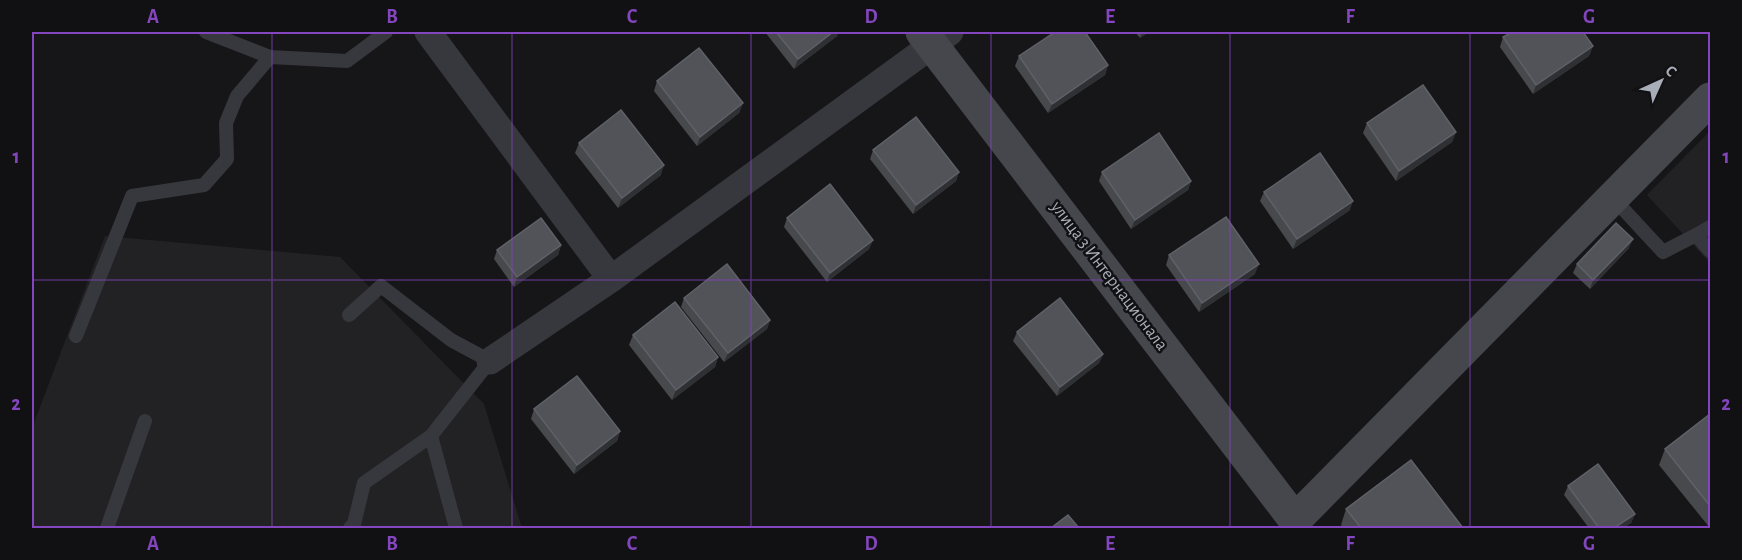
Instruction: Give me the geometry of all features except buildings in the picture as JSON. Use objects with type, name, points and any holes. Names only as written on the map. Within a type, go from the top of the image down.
[{"type":"main road","name":"улица 3 Интернационала","points":[[935,36],[1289,524]]},
{"type":"main road","points":[[1289,524],[1710,99]]},
{"type":"street","points":[[428,32],[610,279]]},
{"type":"street","points":[[490,361],[610,279],[935,36]]},
{"type":"lane","points":[[206,32],[270,57],[347,61],[386,32]]},
{"type":"lane","points":[[76,336],[132,196],[204,185],[227,159],[226,123],[237,96],[270,57]]},
{"type":"lane","points":[[1613,198],[1663,252],[1710,227]]},
{"type":"lane","points":[[1696,235],[1710,251]]},
{"type":"lane","points":[[349,315],[381,286],[451,340],[490,361],[431,436],[364,483],[354,524],[350,528]]},
{"type":"lane","points":[[107,528],[145,421]]},
{"type":"lane","points":[[431,436],[456,528]]},
{"type":"shaded area","points":[[1710,131],[1710,263],[1647,195]]},
{"type":"shaded area","points":[[105,236],[340,257],[484,404],[522,528],[32,528],[32,428]]}]
